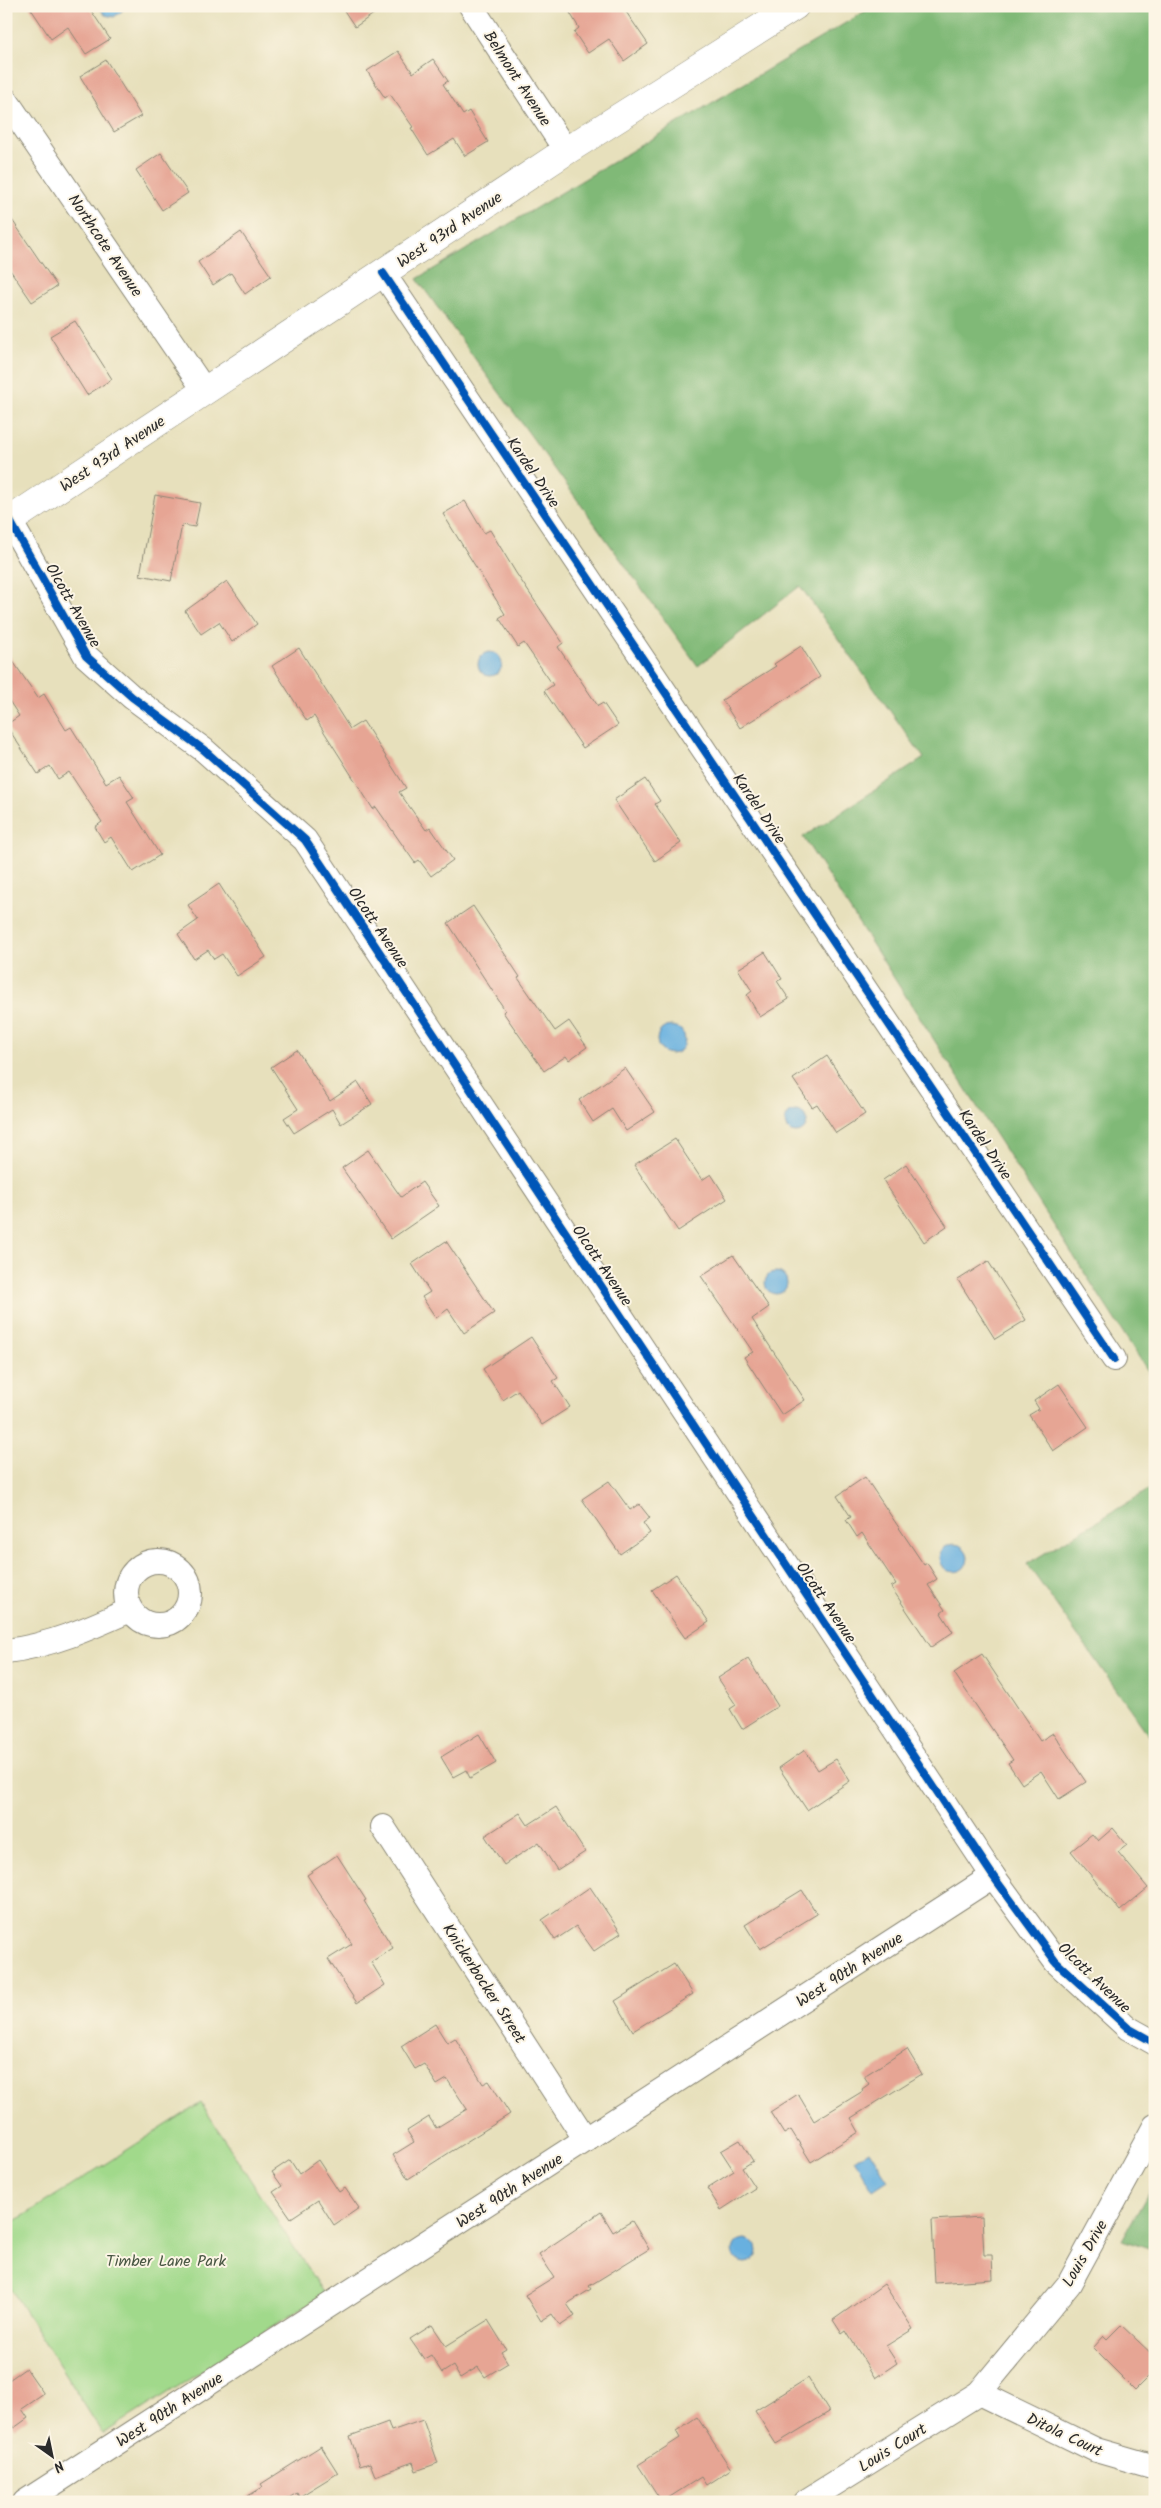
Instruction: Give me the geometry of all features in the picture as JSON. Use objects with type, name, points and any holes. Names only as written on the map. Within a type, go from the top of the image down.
[{"type":"street","name":"Belmont Avenue","points":[[471,6],[566,151]]},
{"type":"street","name":"West 93rd Avenue","points":[[8,522],[566,151],[795,6]]},
{"type":"street","name":"Northcote Avenue","points":[[6,100],[205,390]]},
{"type":"street","name":"Kardel Drive","points":[[383,273],[1114,1359]]},
{"type":"street","name":"Olcott Avenue","points":[[8,522],[86,656],[132,696],[204,750],[305,840],[993,1876],[1056,1962],[1128,2028],[1155,2043]]},
{"type":"street","points":[[6,1651],[52,1641],[80,1632],[130,1610]]},
{"type":"street","name":"Knickerbocker Street","points":[[383,1827],[586,2140]]},
{"type":"street","name":"West 90th Avenue","points":[[24,2502],[993,1876]]},
{"type":"street","name":"Louis Drive","points":[[979,2393],[1069,2284],[1155,2126]]},
{"type":"street","name":"Ditola Court","points":[[979,2393],[1096,2450],[1155,2467]]},
{"type":"street","name":"Louis Court","points":[[805,2502],[979,2393]]},
{"type":"green space","points":[[874,6],[1155,6],[1155,279],[1150,296],[1155,378],[1155,1382],[803,837],[924,758],[800,586],[698,666],[417,279]]},
{"type":"green space","points":[[1155,1486],[1155,1744],[1027,1564]]},
{"type":"green space","name":"Timber Lane Park","points":[[201,2103],[324,2294],[103,2434],[6,2281],[6,2227]]},
{"type":"green space","points":[[1155,2181],[1155,2251],[1122,2240]]},
{"type":"water","points":[[124,6],[122,11],[114,17],[105,15],[99,7]]},
{"type":"water","points":[[490,652],[498,656],[502,664],[498,672],[490,676],[482,672],[478,664],[482,656]]},
{"type":"water","points":[[671,1026],[681,1030],[685,1040],[681,1050],[671,1054],[661,1050],[657,1040],[661,1030]]},
{"type":"water","points":[[796,1111],[804,1114],[807,1122],[804,1130],[796,1133],[788,1130],[785,1122],[788,1114]]},
{"type":"water","points":[[776,1272],[784,1275],[787,1283],[784,1291],[776,1294],[768,1291],[765,1283],[768,1275]]},
{"type":"water","points":[[954,1544],[964,1548],[968,1558],[964,1568],[954,1572],[944,1568],[940,1558],[944,1548]]},
{"type":"water","points":[[869,2150],[888,2180],[873,2190],[854,2160]]},
{"type":"water","points":[[745,2239],[750,2240],[756,2246],[756,2256],[750,2262],[745,2263],[740,2262],[734,2256],[733,2251],[734,2246],[740,2240]]},
{"type":"building","points":[[29,6],[88,6],[110,39],[86,54],[68,27],[51,39]]},
{"type":"building","points":[[341,6],[385,6],[355,27]]},
{"type":"building","points":[[566,6],[622,6],[648,44],[624,61],[609,39],[588,53],[574,32],[579,28]]},
{"type":"building","points":[[398,51],[413,73],[433,59],[448,81],[443,84],[463,115],[469,111],[488,142],[465,156],[454,139],[428,155],[411,128],[413,127],[390,94],[385,98],[367,71]]},
{"type":"building","points":[[106,60],[141,116],[114,132],[80,76]]},
{"type":"building","points":[[161,153],[188,193],[162,210],[136,170]]},
{"type":"building","points":[[6,211],[57,286],[32,302],[6,264]]},
{"type":"building","points":[[241,232],[271,276],[245,294],[231,273],[213,285],[198,262]]},
{"type":"building","points":[[75,321],[112,379],[87,395],[50,336]]},
{"type":"building","points":[[155,495],[200,503],[195,527],[182,525],[171,581],[140,575]]},
{"type":"building","points":[[465,501],[484,533],[490,530],[563,643],[558,647],[598,706],[603,703],[618,725],[583,748],[544,691],[553,685],[524,643],[518,647],[499,618],[505,614],[443,514]]},
{"type":"building","points":[[227,581],[257,624],[232,642],[219,622],[201,634],[185,611]]},
{"type":"building","points":[[801,646],[820,677],[740,728],[722,700],[776,666],[774,664]]},
{"type":"building","points":[[299,648],[350,729],[363,721],[406,788],[399,792],[426,830],[430,827],[453,860],[431,876],[419,860],[415,863],[376,807],[373,809],[314,716],[307,721],[272,666]]},
{"type":"building","points":[[6,651],[38,698],[44,694],[66,730],[71,727],[106,783],[119,775],[134,798],[127,802],[160,855],[133,872],[111,837],[104,842],[95,827],[102,822],[69,772],[58,779],[50,766],[38,774],[6,725],[19,716],[6,696]]},
{"type":"building","points":[[645,779],[660,801],[655,804],[681,843],[655,861],[614,800]]},
{"type":"building","points":[[219,884],[266,957],[237,976],[222,954],[214,959],[208,950],[194,959],[178,934],[198,920],[188,905]]},
{"type":"building","points":[[473,906],[520,977],[518,978],[555,1031],[569,1021],[587,1047],[569,1060],[566,1056],[544,1071],[503,1012],[505,1010],[448,923]]},
{"type":"building","points":[[765,952],[782,979],[777,981],[789,999],[760,1017],[747,995],[752,991],[738,969]]},
{"type":"building","points":[[297,1050],[330,1101],[358,1082],[372,1104],[341,1124],[332,1109],[294,1133],[284,1118],[298,1109],[271,1067]]},
{"type":"building","points":[[827,1056],[865,1114],[836,1133],[817,1104],[812,1107],[793,1079]]},
{"type":"building","points":[[625,1068],[655,1112],[626,1131],[612,1109],[593,1122],[579,1100]]},
{"type":"building","points":[[675,1139],[702,1180],[711,1174],[727,1199],[678,1231],[634,1165]]},
{"type":"building","points":[[368,1150],[401,1197],[422,1182],[439,1206],[391,1239],[342,1168]]},
{"type":"building","points":[[906,1164],[947,1226],[924,1242],[883,1180]]},
{"type":"building","points":[[446,1241],[494,1313],[464,1333],[448,1309],[436,1318],[422,1297],[430,1292],[412,1264]]},
{"type":"building","points":[[733,1255],[769,1307],[752,1319],[805,1400],[782,1415],[744,1357],[753,1352],[701,1276]]},
{"type":"building","points":[[988,1261],[1026,1320],[995,1339],[958,1280]]},
{"type":"building","points":[[531,1337],[558,1378],[553,1381],[570,1407],[542,1425],[518,1390],[503,1400],[483,1369]]},
{"type":"building","points":[[1059,1384],[1088,1427],[1053,1451],[1029,1415],[1039,1409],[1034,1401]]},
{"type":"building","points":[[865,1477],[924,1565],[927,1563],[937,1579],[928,1585],[945,1610],[941,1613],[953,1632],[931,1647],[891,1587],[896,1584],[862,1533],[857,1537],[846,1520],[851,1517],[837,1496]]},
{"type":"building","points":[[609,1481],[630,1510],[639,1504],[650,1518],[643,1523],[650,1533],[620,1554],[582,1499]]},
{"type":"building","points":[[676,1574],[709,1622],[685,1638],[652,1590]]},
{"type":"building","points":[[982,1654],[1040,1741],[1053,1733],[1086,1782],[1059,1799],[1041,1771],[1022,1784],[1008,1763],[1013,1760],[954,1673]]},
{"type":"building","points":[[748,1659],[778,1706],[742,1729],[730,1709],[736,1705],[718,1678]]},
{"type":"building","points":[[479,1734],[496,1763],[470,1778],[466,1770],[453,1777],[441,1757]]},
{"type":"building","points":[[805,1750],[818,1770],[836,1759],[850,1781],[807,1810],[779,1768]]},
{"type":"building","points":[[556,1807],[585,1852],[557,1870],[539,1842],[504,1865],[485,1836],[520,1813],[528,1825]]},
{"type":"building","points":[[1113,1828],[1127,1845],[1118,1852],[1148,1888],[1120,1911],[1071,1851],[1092,1834],[1098,1841]]},
{"type":"building","points":[[337,1855],[366,1900],[364,1901],[393,1948],[371,1962],[385,1985],[357,2003],[328,1959],[352,1944],[307,1875]]},
{"type":"building","points":[[590,1887],[621,1933],[594,1951],[576,1926],[555,1940],[542,1920]]},
{"type":"building","points":[[802,1890],[817,1914],[760,1949],[745,1925]]},
{"type":"building","points":[[674,1964],[693,1994],[633,2031],[615,2001]]},
{"type":"building","points":[[435,2024],[447,2043],[455,2038],[483,2084],[489,2081],[510,2114],[408,2179],[393,2155],[414,2142],[407,2131],[429,2117],[436,2128],[467,2109],[447,2079],[437,2085],[424,2064],[415,2069],[401,2046]]},
{"type":"building","points":[[907,2049],[922,2074],[851,2118],[859,2132],[811,2162],[791,2130],[784,2134],[770,2112],[798,2094],[814,2121],[863,2091],[862,2089],[869,2084],[864,2076]]},
{"type":"building","points":[[740,2140],[753,2161],[742,2168],[755,2188],[721,2210],[707,2188],[734,2171],[721,2151]]},
{"type":"building","points":[[290,2160],[299,2174],[318,2160],[339,2192],[345,2188],[359,2208],[334,2225],[318,2200],[291,2218],[273,2192],[282,2186],[272,2172]]},
{"type":"building","points":[[601,2212],[613,2232],[632,2221],[649,2249],[589,2286],[591,2289],[567,2304],[575,2316],[560,2326],[552,2314],[541,2321],[525,2295],[554,2277],[539,2254]]},
{"type":"building","points":[[982,2217],[984,2255],[992,2255],[993,2279],[935,2283],[932,2220]]},
{"type":"building","points":[[884,2284],[913,2329],[886,2346],[897,2363],[875,2378],[846,2331],[842,2334],[833,2320]]},
{"type":"building","points":[[488,2320],[506,2349],[501,2352],[508,2363],[485,2377],[478,2367],[460,2378],[453,2366],[442,2373],[431,2355],[424,2359],[410,2339],[432,2325],[446,2346]]},
{"type":"building","points":[[1121,2325],[1155,2357],[1155,2370],[1135,2390],[1093,2348],[1104,2336],[1107,2339]]},
{"type":"building","points":[[26,2368],[44,2394],[22,2409],[28,2418],[14,2428],[8,2419],[6,2420],[6,2382]]},
{"type":"building","points":[[808,2378],[829,2412],[776,2444],[755,2411]]},
{"type":"building","points":[[697,2417],[731,2469],[706,2485],[701,2477],[662,2502],[638,2465],[680,2438],[676,2431]]},
{"type":"building","points":[[423,2420],[438,2463],[416,2471],[413,2462],[375,2476],[370,2463],[360,2466],[350,2436],[388,2422],[391,2431]]},
{"type":"building","points":[[321,2446],[338,2473],[299,2497],[297,2493],[282,2502],[238,2502],[263,2487],[261,2484]]},
{"type":"cycle path","points":[[383,273],[1114,1359]]},
{"type":"cycle path","points":[[10,521],[86,656],[132,697],[204,750],[305,840],[993,1876],[1056,1962],[1128,2028],[1155,2043]]}]
